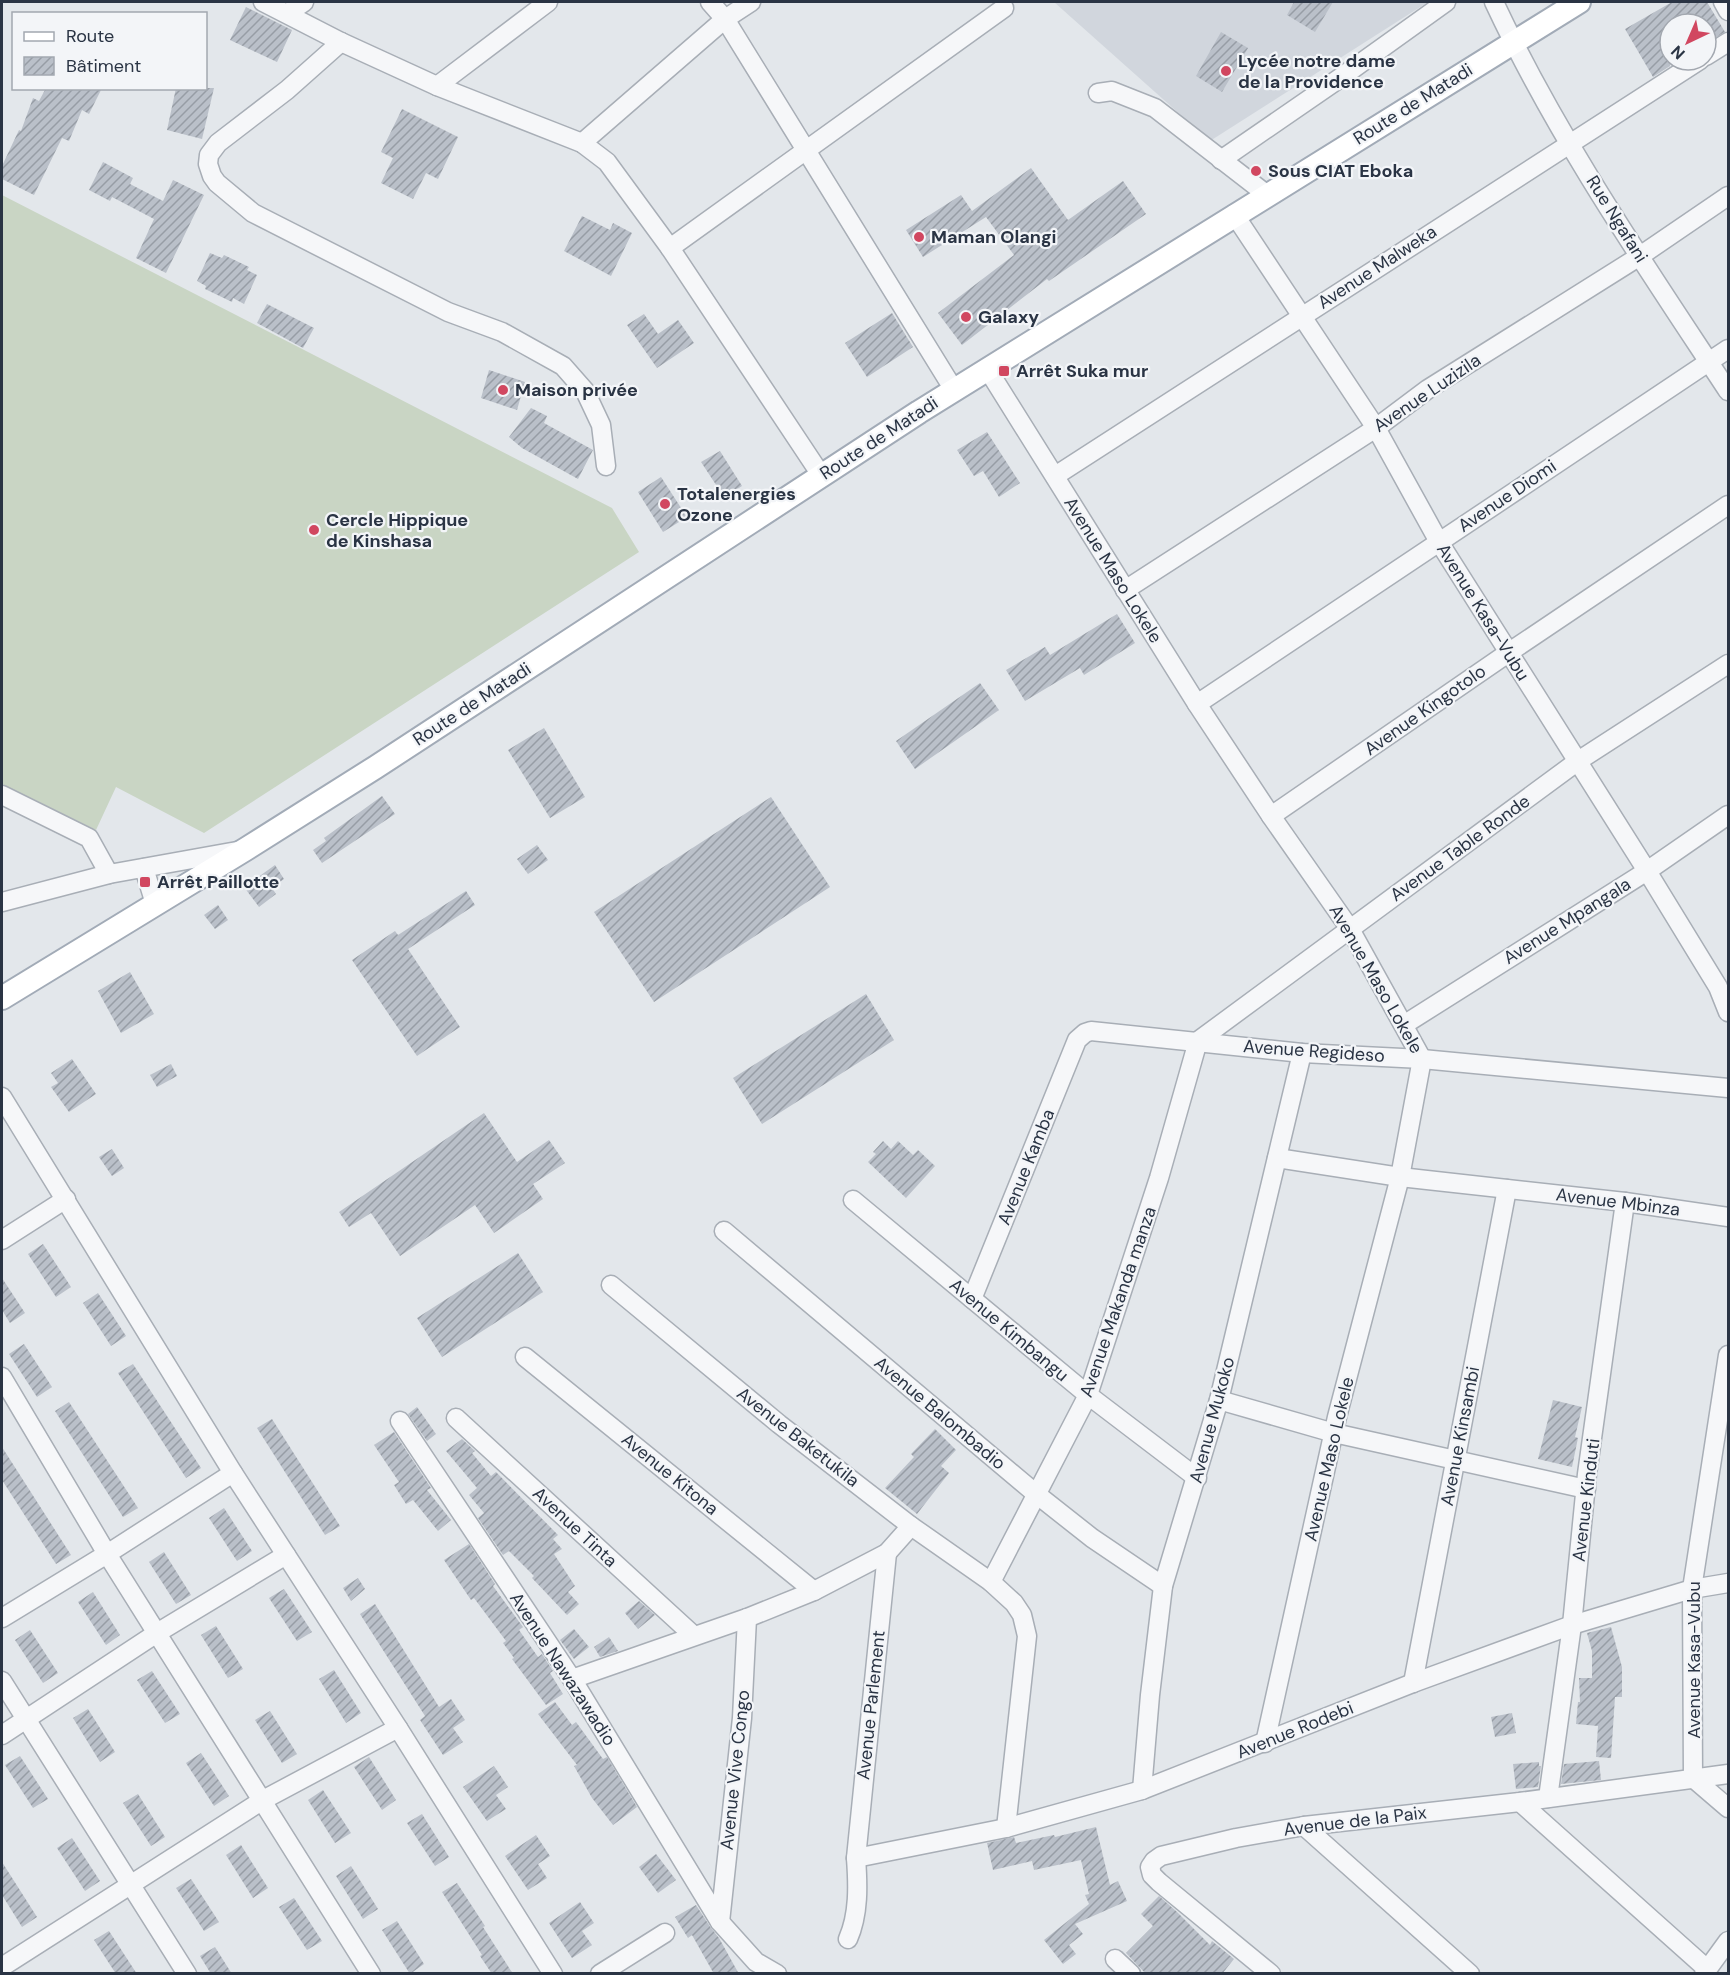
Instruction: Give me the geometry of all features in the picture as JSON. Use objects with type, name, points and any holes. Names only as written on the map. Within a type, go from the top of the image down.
[{"type":"main road","name":"Route de Matadi","points":[[2,998],[376,767],[954,390],[1266,194],[1579,2]]},
{"type":"street","points":[[263,2],[341,42],[437,86],[582,143],[606,162],[670,249],[821,475]]},
{"type":"street","points":[[288,14],[304,2]]},
{"type":"street","points":[[437,86],[548,2]]},
{"type":"street","points":[[710,2],[725,19],[954,390]]},
{"type":"street","points":[[582,143],[725,19],[751,2]]},
{"type":"street","points":[[1221,160],[1446,2]]},
{"type":"street","name":"Rue Ngafani","points":[[1494,2],[1513,42],[1569,143],[1728,391]]},
{"type":"street","points":[[1723,2],[1728,11]]},
{"type":"street","points":[[670,249],[1004,8]]},
{"type":"street","points":[[341,42],[287,90],[218,143],[209,155],[208,164],[212,176],[217,183],[253,213],[448,312],[502,332],[563,366],[585,391],[601,425],[606,466]]},
{"type":"street","name":"Avenue Malweka","points":[[1055,476],[1681,72]]},
{"type":"street","points":[[1098,93],[1112,92],[1155,108],[1266,194]]},
{"type":"street","name":"Avenue Luzizila","points":[[1125,590],[1376,428],[1428,389],[1640,256],[1728,196]]},
{"type":"street","name":"Avenue Kasa-Vubu","points":[[1234,214],[1376,428],[1439,542],[1508,653],[1647,871],[1723,983],[1728,1012]]},
{"type":"street","name":"Avenue Diomi","points":[[1197,704],[1728,350]]},
{"type":"street","name":"Avenue Maso Lokele","points":[[988,370],[1197,704],[1350,929],[1422,1059],[1400,1178],[1334,1433],[1265,1743]]},
{"type":"street","name":"Avenue Kingotolo","points":[[1271,816],[1728,505]]},
{"type":"street","name":"Avenue Table Ronde","points":[[1198,1041],[1578,761],[1728,664]]},
{"type":"street","points":[[2,795],[89,838],[109,874]]},
{"type":"street","name":"Avenue Mpangala","points":[[1404,1024],[1647,871],[1728,815]]},
{"type":"street","points":[[2,902],[109,874],[246,849]]},
{"type":"street","points":[[144,868],[155,904]]},
{"type":"street","name":"Avenue Regideso","points":[[1081,1035],[1091,1031],[1302,1053],[1422,1059],[1728,1088]]},
{"type":"street","name":"Avenue Kamba","points":[[972,1299],[1081,1035]]},
{"type":"street","name":"Avenue Makanda manza","points":[[991,1582],[1088,1395],[1159,1178],[1198,1041]]},
{"type":"street","name":"Avenue Mukoko","points":[[1142,1791],[1150,1695],[1163,1586],[1219,1400],[1302,1053]]},
{"type":"street","points":[[2,1097],[233,1473],[553,1974]]},
{"type":"street","name":"Avenue Mbinza","points":[[1277,1158],[1400,1178],[1625,1202],[1728,1217]]},
{"type":"street","name":"Avenue Kinsambi","points":[[1413,1683],[1507,1189]]},
{"type":"street","points":[[2,1240],[66,1199]]},
{"type":"street","name":"Avenue Kimbangu","points":[[853,1200],[1088,1395],[1197,1478]]},
{"type":"street","name":"Avenue Kinduti","points":[[1548,1798],[1572,1625],[1586,1489],[1625,1202]]},
{"type":"street","name":"Avenue Balombadio","points":[[724,1232],[1035,1494],[1092,1538],[1163,1586]]},
{"type":"street","name":"Avenue Baketukila","points":[[611,1285],[779,1424],[911,1526],[991,1582],[1014,1604],[1022,1616],[1027,1636],[1006,1828]]},
{"type":"street","name":"Avenue Kasa-Vubu","points":[[1693,1778],[1692,1589],[1728,1355]]},
{"type":"street","name":"Avenue Kitona","points":[[525,1357],[814,1591]]},
{"type":"street","points":[[2,1377],[107,1554],[371,1974]]},
{"type":"street","points":[[1219,1400],[1334,1433],[1586,1489]]},
{"type":"street","name":"Avenue Tinta","points":[[456,1418],[693,1635]]},
{"type":"street","name":"Avenue Nawazawadio","points":[[400,1421],[572,1679],[720,1922],[756,1962],[777,1974]]},
{"type":"street","points":[[2,1618],[233,1473]]},
{"type":"street","points":[[572,1679],[747,1618],[814,1591],[887,1553],[911,1526]]},
{"type":"street","name":"Avenue Parlement","points":[[848,1939],[855,1924],[857,1880],[855,1858],[887,1553]]},
{"type":"street","points":[[2,1735],[157,1633],[286,1555]]},
{"type":"street","name":"Avenue Rodebi","points":[[855,1858],[1006,1828],[1142,1791],[1413,1683],[1572,1625],[1692,1589],[1728,1583]]},
{"type":"street","name":"Avenue Vive Congo","points":[[720,1922],[742,1718],[747,1618]]},
{"type":"street","points":[[2,1681],[187,1974]]},
{"type":"street","points":[[6,1964],[263,1800],[398,1728]]},
{"type":"street","name":"Avenue de la Paix","points":[[1271,1974],[1159,1882],[1152,1875],[1150,1867],[1161,1856],[1236,1838],[1304,1826],[1520,1802],[1728,1774]]},
{"type":"street","points":[[1693,1778],[1728,1808]]},
{"type":"street","points":[[1520,1802],[1706,1971],[1728,1941]]},
{"type":"street","points":[[1304,1826],[1470,1974]]},
{"type":"street","points":[[600,1974],[664,1933]]},
{"type":"street","points":[[1115,1959],[1131,1974]]},
{"type":"shaded area","name":"Lycée notre dame de la Providence","points":[[1054,2],[1428,2],[1210,141]]},
{"type":"green space","name":"Cercle Hippique de Kinshasa","points":[[2,195],[612,508],[639,552],[204,833],[116,787],[96,830],[2,784]]},
{"type":"building","points":[[1294,2],[1333,2],[1315,32],[1287,15]]},
{"type":"building","points":[[1672,2],[1707,2],[1713,12],[1658,12],[1658,72],[1661,72],[1653,77],[1625,29]]},
{"type":"building","points":[[246,7],[292,30],[277,62],[230,40]]},
{"type":"building","points":[[1718,20],[1725,32],[1718,36]]},
{"type":"building","points":[[1221,32],[1248,48],[1222,92],[1196,76]]},
{"type":"building","points":[[214,88],[202,139],[167,130],[176,90]]},
{"type":"building","points":[[45,90],[101,90],[89,114],[82,110],[69,141],[62,138],[34,195],[2,179],[2,166],[19,130],[21,131],[33,98],[39,101]]},
{"type":"building","points":[[402,109],[458,137],[438,179],[426,173],[413,199],[381,183],[393,158],[381,152]]},
{"type":"building","points":[[103,162],[133,178],[130,184],[163,201],[173,180],[204,195],[166,273],[136,258],[154,219],[112,197],[110,201],[89,190]]},
{"type":"building","points":[[1031,168],[1068,220],[1123,181],[1146,214],[1049,281],[1047,279],[962,345],[938,313],[1014,255],[986,217],[923,257],[906,230],[961,195],[972,211]]},
{"type":"building","points":[[582,216],[610,230],[613,223],[632,233],[611,276],[564,251]]},
{"type":"building","points":[[210,253],[222,258],[224,255],[249,267],[247,270],[257,275],[244,304],[233,298],[232,302],[205,289],[206,286],[197,281]]},
{"type":"building","points":[[267,304],[314,328],[303,348],[257,323]]},
{"type":"building","points":[[892,313],[913,347],[867,377],[845,343]]},
{"type":"building","points":[[644,314],[658,334],[678,320],[694,343],[657,368],[627,325]]},
{"type":"building","name":"Maison privée","points":[[489,370],[525,382],[517,410],[481,398]]},
{"type":"building","points":[[531,408],[547,416],[544,423],[593,450],[578,479],[522,448],[509,437]]},
{"type":"building","points":[[987,432],[1020,483],[999,497],[983,471],[974,476],[957,450]]},
{"type":"building","points":[[720,451],[742,486],[724,497],[701,462]]},
{"type":"building","points":[[661,477],[687,517],[663,532],[638,492]]},
{"type":"building","points":[[1117,614],[1135,643],[1084,675],[1080,668],[1025,701],[1006,670],[1045,647],[1050,655]]},
{"type":"building","points":[[980,683],[999,710],[915,769],[896,741]]},
{"type":"building","points":[[544,728],[585,797],[550,818],[508,750]]},
{"type":"building","points":[[382,796],[395,814],[322,863],[313,850],[326,841],[324,838]]},
{"type":"building","points":[[771,797],[830,887],[654,1002],[594,912]]},
{"type":"building","points":[[537,845],[548,860],[528,874],[517,859]]},
{"type":"building","points":[[275,865],[284,879],[272,888],[276,894],[259,907],[244,887]]},
{"type":"building","points":[[466,891],[475,905],[408,949],[460,1027],[417,1056],[352,960],[395,931],[398,935]]},
{"type":"building","points":[[218,905],[228,920],[215,929],[204,915]]},
{"type":"building","points":[[130,972],[154,1014],[121,1033],[98,991]]},
{"type":"building","points":[[866,994],[894,1040],[762,1124],[733,1078]]},
{"type":"building","points":[[72,1059],[96,1094],[69,1112],[51,1087],[58,1083],[51,1073]]},
{"type":"building","points":[[171,1064],[177,1076],[157,1087],[150,1075]]},
{"type":"building","points":[[484,1113],[517,1162],[549,1140],[565,1163],[533,1184],[543,1199],[494,1233],[475,1205],[400,1256],[371,1213],[349,1227],[339,1212]]},
{"type":"building","points":[[883,1141],[891,1149],[898,1141],[913,1155],[918,1150],[935,1166],[906,1198],[868,1162],[876,1154],[873,1152]]},
{"type":"building","points":[[112,1149],[124,1168],[112,1176],[99,1157]]},
{"type":"building","points":[[43,1244],[71,1287],[56,1297],[28,1254]]},
{"type":"building","points":[[518,1253],[543,1292],[442,1357],[417,1318]]},
{"type":"building","points":[[2,1278],[25,1313],[10,1323],[2,1310]]},
{"type":"building","points":[[98,1293],[126,1336],[111,1346],[83,1303]]},
{"type":"building","points":[[24,1344],[52,1387],[37,1397],[9,1354]]},
{"type":"building","points":[[133,1364],[201,1468],[186,1478],[118,1373]]},
{"type":"building","points":[[1553,1400],[1582,1407],[1575,1437],[1578,1438],[1572,1467],[1538,1459]]},
{"type":"building","points":[[69,1402],[138,1508],[123,1517],[55,1411]]},
{"type":"building","points":[[417,1407],[436,1434],[427,1441],[408,1414]]},
{"type":"building","points":[[272,1419],[340,1526],[325,1535],[257,1428]]},
{"type":"building","points":[[935,1429],[956,1450],[941,1466],[949,1473],[917,1514],[885,1488],[914,1457],[911,1454]]},
{"type":"building","points":[[394,1432],[431,1488],[427,1490],[451,1520],[438,1531],[413,1500],[406,1504],[394,1485],[399,1482],[374,1445]]},
{"type":"building","points":[[462,1439],[475,1451],[472,1453],[491,1476],[496,1472],[558,1535],[553,1539],[562,1549],[554,1554],[575,1586],[568,1592],[579,1604],[567,1615],[509,1551],[503,1555],[478,1518],[484,1513],[469,1495],[477,1488],[446,1451]]},
{"type":"building","points":[[2,1447],[71,1555],[56,1564],[2,1480]]},
{"type":"building","points":[[224,1508],[252,1551],[237,1561],[209,1518]]},
{"type":"building","points":[[469,1544],[495,1584],[493,1586],[523,1627],[519,1630],[538,1657],[542,1654],[553,1671],[550,1673],[563,1694],[546,1705],[512,1659],[514,1658],[503,1643],[506,1641],[474,1598],[471,1600],[444,1560]]},
{"type":"building","points":[[164,1552],[191,1595],[176,1604],[149,1562]]},
{"type":"building","points":[[358,1578],[365,1589],[351,1601],[343,1588]]},
{"type":"building","points":[[284,1589],[312,1632],[297,1641],[269,1598]]},
{"type":"building","points":[[93,1592],[120,1635],[106,1645],[78,1602]]},
{"type":"building","points":[[639,1601],[655,1615],[638,1629],[625,1613]]},
{"type":"building","points":[[375,1604],[439,1707],[451,1699],[465,1720],[453,1728],[463,1742],[443,1755],[420,1720],[425,1716],[360,1614]]},
{"type":"building","points":[[216,1626],[243,1669],[228,1678],[201,1635]]},
{"type":"building","points":[[1611,1627],[1622,1667],[1622,1697],[1615,1697],[1611,1758],[1596,1757],[1598,1726],[1576,1724],[1578,1702],[1580,1702],[1579,1678],[1592,1678],[1592,1651],[1587,1633]]},
{"type":"building","points":[[574,1629],[589,1647],[574,1659],[560,1640]]},
{"type":"building","points":[[30,1630],[58,1673],[43,1683],[15,1640]]},
{"type":"building","points":[[609,1637],[618,1651],[600,1657],[594,1647]]},
{"type":"building","points":[[334,1670],[361,1713],[346,1723],[319,1679]]},
{"type":"building","points":[[152,1671],[180,1714],[165,1723],[137,1680]]},
{"type":"building","points":[[555,1702],[572,1725],[576,1722],[603,1759],[607,1757],[637,1807],[613,1825],[592,1798],[574,1766],[577,1765],[538,1714]]},
{"type":"building","points":[[88,1709],[115,1752],[100,1762],[73,1718]]},
{"type":"building","points":[[270,1711],[297,1754],[282,1763],[255,1720]]},
{"type":"building","points":[[1512,1713],[1516,1733],[1495,1737],[1491,1717]]},
{"type":"building","points":[[201,1753],[229,1796],[214,1806],[186,1763]]},
{"type":"building","points":[[20,1756],[48,1799],[33,1808],[5,1765]]},
{"type":"building","points":[[369,1757],[396,1800],[382,1810],[354,1767]]},
{"type":"building","points":[[1599,1761],[1601,1780],[1561,1784],[1564,1764]]},
{"type":"building","points":[[1539,1762],[1541,1766],[1538,1787],[1516,1789],[1513,1764]]},
{"type":"building","points":[[494,1766],[508,1787],[496,1795],[506,1809],[487,1821],[463,1787]]},
{"type":"building","points":[[323,1790],[351,1833],[335,1843],[308,1800]]},
{"type":"building","points":[[138,1794],[165,1837],[151,1846],[123,1803]]},
{"type":"building","points":[[422,1814],[449,1857],[435,1866],[407,1823]]},
{"type":"building","points":[[1096,1827],[1110,1885],[1118,1881],[1127,1901],[1075,1924],[1083,1934],[1069,1945],[1076,1954],[1063,1964],[1044,1940],[1089,1904],[1085,1895],[1089,1894],[1081,1860],[1034,1870],[1032,1861],[993,1870],[987,1843],[1014,1837],[1016,1843]]},
{"type":"building","points":[[536,1835],[550,1856],[538,1864],[547,1878],[528,1890],[505,1856]]},
{"type":"building","points":[[72,1838],[100,1881],[85,1891],[57,1848]]},
{"type":"building","points":[[241,1845],[268,1888],[253,1898],[226,1855]]},
{"type":"building","points":[[656,1854],[676,1880],[658,1893],[639,1867]]},
{"type":"building","points":[[2,1862],[37,1917],[22,1927],[2,1895]]},
{"type":"building","points":[[351,1866],[378,1909],[363,1919],[336,1876]]},
{"type":"building","points":[[191,1879],[219,1922],[204,1931],[176,1888]]},
{"type":"building","points":[[457,1883],[513,1974],[492,1974],[480,1956],[482,1955],[442,1892]]},
{"type":"building","points":[[1159,1896],[1210,1945],[1212,1941],[1234,1959],[1222,1974],[1146,1974],[1126,1953],[1153,1926],[1141,1914]]},
{"type":"building","points":[[294,1898],[322,1941],[307,1950],[279,1907]]},
{"type":"building","points":[[580,1902],[594,1923],[582,1931],[592,1945],[572,1958],[549,1923]]},
{"type":"building","points":[[696,1905],[719,1938],[739,1974],[714,1974],[692,1935],[688,1938],[675,1917]]},
{"type":"building","points":[[397,1921],[424,1964],[410,1974],[382,1930]]},
{"type":"building","points":[[109,1931],[137,1974],[116,1974],[94,1940]]},
{"type":"building","points":[[215,1947],[232,1974],[211,1974],[200,1956]]},
{"type":"place","name":"Lycée notre dame de la Providence","points":[[1226,71]]},
{"type":"place","name":"Sous CIAT Eboka","points":[[1256,171]]},
{"type":"place","name":"Maman Olangi","points":[[919,237]]},
{"type":"place","name":"Galaxy","points":[[966,317]]},
{"type":"place","name":"Arrêt Suka mur","points":[[1004,371]]},
{"type":"place","name":"Maison privée","points":[[503,390]]},
{"type":"place","name":"Totalenergies Ozone","points":[[665,504]]},
{"type":"place","name":"Cercle Hippique de Kinshasa","points":[[314,530]]},
{"type":"place","name":"Arrêt Paillotte","points":[[145,882]]}]
